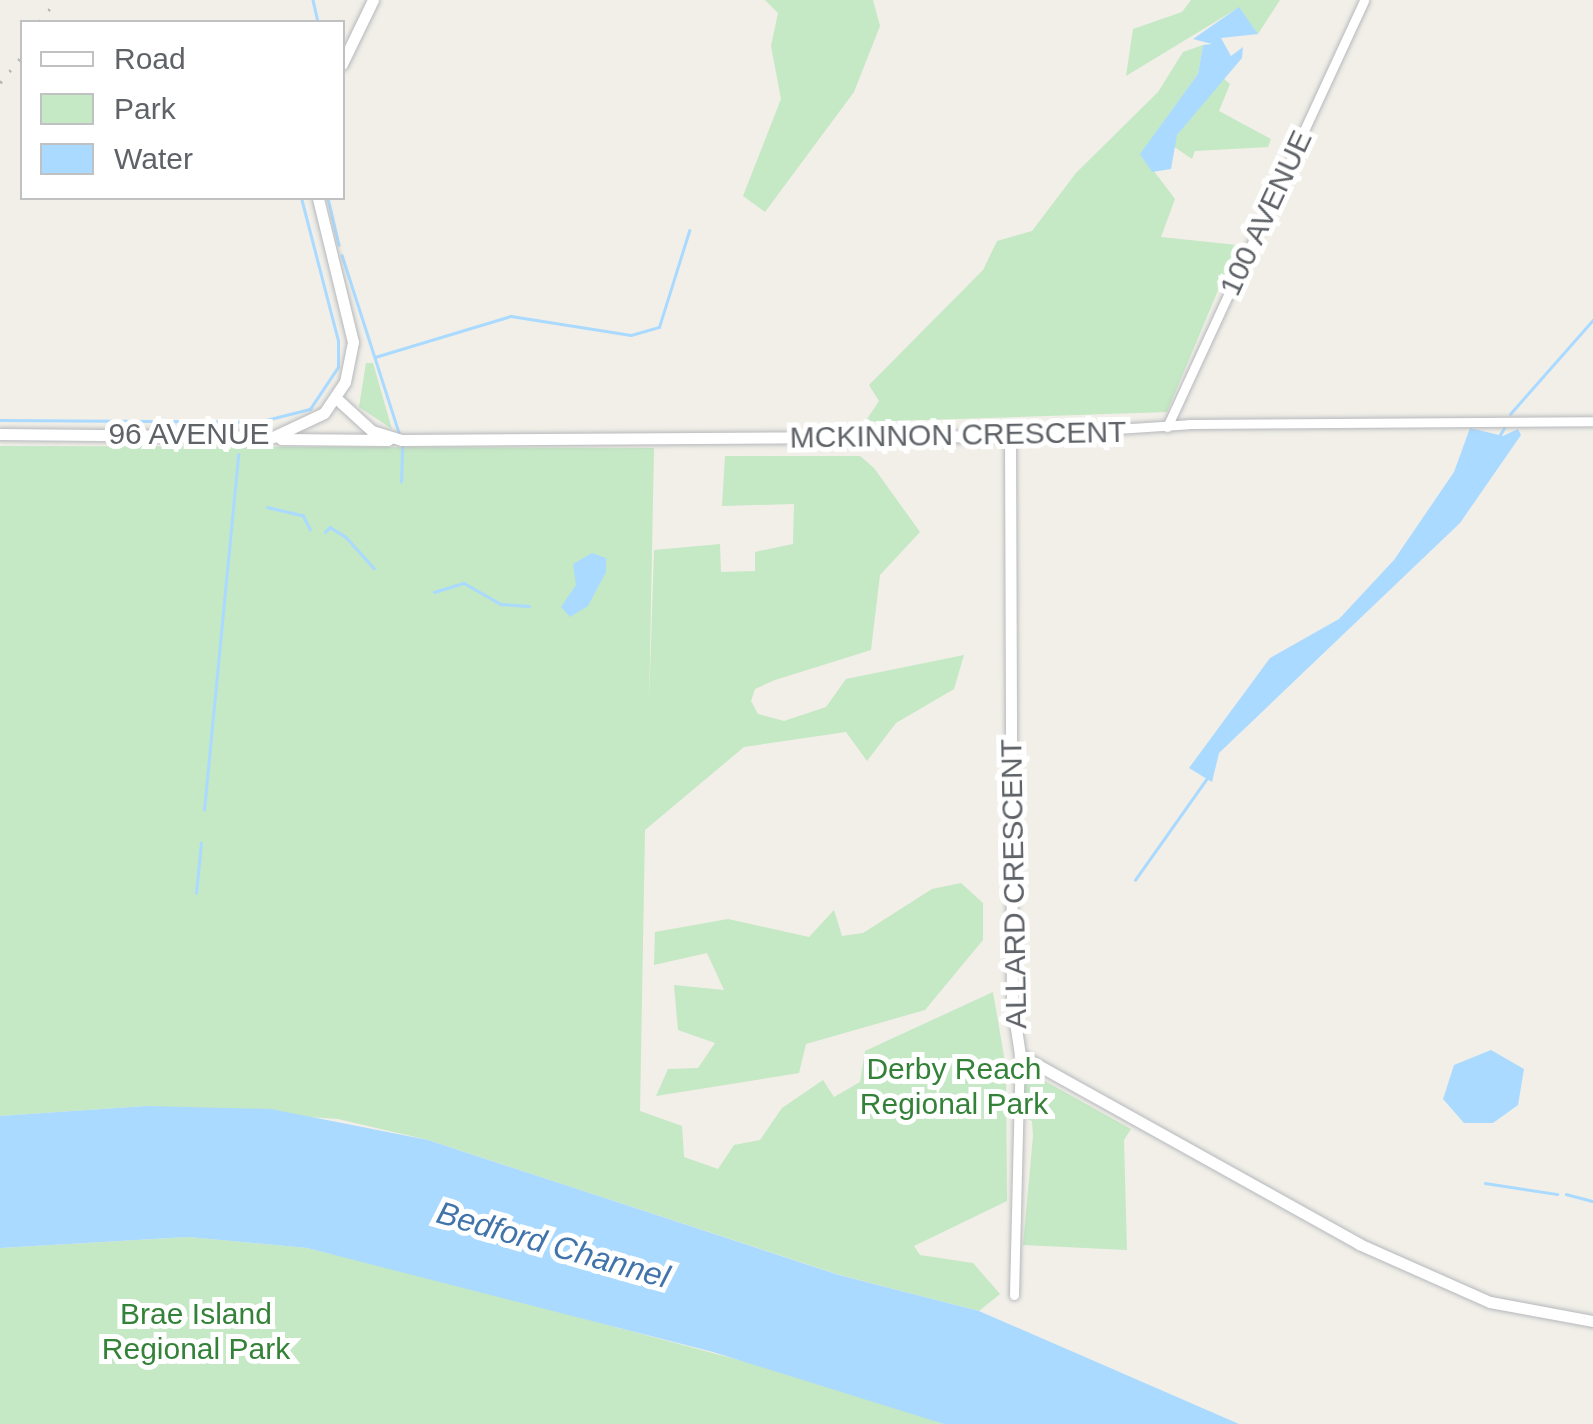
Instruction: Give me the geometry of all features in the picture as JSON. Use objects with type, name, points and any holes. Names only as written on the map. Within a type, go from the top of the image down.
[{"type":"street","points":[[345,58],[373,0]]},
{"type":"street","name":"100 AVENUE","points":[[1167,427],[1364,0]]},
{"type":"street","points":[[318,200],[354,342],[337,399]]},
{"type":"street","name":"MCKINNON CRESCENT","points":[[337,399],[363,425],[397,440],[1010,436],[1167,427],[1593,421]]},
{"type":"street","name":"96 AVENUE","points":[[0,434],[272,437],[309,424],[337,399]]},
{"type":"street","name":"ALLARD CRESCENT","points":[[1010,436],[1012,1002],[1020,1054],[1317,1224],[1490,1302],[1593,1321]]},
{"type":"street","points":[[272,437],[397,440]]},
{"type":"street","points":[[1014,1296],[1020,1054]]},
{"type":"green space","points":[[765,0],[873,0],[880,26],[854,92],[765,212],[743,196],[781,99],[771,46],[778,13]]},
{"type":"green space","points":[[1191,0],[1280,0],[1258,34],[1238,8],[1126,76],[1133,29],[1182,12]]},
{"type":"green space","points":[[1203,45],[1198,74],[1141,154],[1175,199],[1161,237],[1237,245],[1167,412],[865,422],[879,401],[869,385],[983,270],[997,241],[1032,231],[1076,173],[1158,92],[1183,52]]},
{"type":"green space","points":[[1223,78],[1230,84],[1219,111],[1271,139],[1268,147],[1195,151],[1192,159],[1173,146],[1177,135]]},
{"type":"green space","points":[[366,363],[373,363],[392,429],[359,407]]},
{"type":"green space","name":"Derby Reach Regional Park","points":[[0,446],[654,448],[649,705],[654,550],[720,544],[721,572],[755,571],[755,552],[793,544],[794,504],[722,506],[725,456],[860,456],[874,468],[920,532],[880,575],[871,650],[775,680],[755,689],[751,701],[758,714],[784,721],[826,707],[846,679],[964,655],[954,689],[896,723],[867,761],[846,732],[744,747],[645,830],[640,1111],[682,1126],[684,1157],[718,1169],[734,1145],[760,1140],[782,1108],[823,1080],[834,1097],[860,1082],[865,1051],[993,992],[1006,1068],[1007,1201],[914,1246],[920,1255],[973,1263],[1000,1294],[979,1311],[840,1275],[428,1140],[338,1119],[146,1106],[0,1116]]},
{"type":"green space","points":[[961,883],[983,903],[983,940],[925,1010],[806,1044],[799,1073],[656,1096],[668,1069],[698,1068],[715,1043],[678,1030],[674,985],[724,990],[707,953],[654,965],[655,932],[728,919],[809,937],[834,910],[842,936],[863,933],[932,889]]},
{"type":"green space","points":[[1027,1071],[1131,1129],[1124,1140],[1127,1250],[1023,1245],[1033,1136],[1032,1121],[1020,1116]]},
{"type":"green space","name":"Brae Island Regional Park","points":[[189,1237],[307,1248],[470,1288],[851,1390],[944,1424],[0,1424],[0,1248]]},
{"type":"water","points":[[1239,7],[1258,34],[1221,38],[1231,56],[1243,47],[1242,58],[1177,135],[1171,169],[1152,172],[1140,154],[1198,74],[1203,45],[1212,44],[1193,39]]},
{"type":"water","points":[[1470,428],[1503,436],[1518,429],[1521,435],[1460,523],[1219,753],[1212,782],[1189,768],[1270,658],[1339,619],[1394,560],[1454,472]]},
{"type":"water","points":[[592,553],[606,558],[606,572],[588,606],[570,617],[561,607],[576,585],[573,564]]},
{"type":"water","points":[[1491,1050],[1524,1069],[1518,1105],[1493,1123],[1464,1123],[1443,1099],[1454,1065]]},
{"type":"water","name":"Bedford Channel","points":[[146,1106],[271,1109],[428,1140],[839,1275],[979,1311],[1239,1424],[944,1424],[713,1352],[307,1248],[188,1237],[0,1248],[0,1116]]},
{"type":"waterway","points":[[313,0],[318,20]]},
{"type":"waterway","points":[[0,420],[258,422],[310,409],[338,367],[338,341],[302,200]]},
{"type":"waterway","points":[[328,200],[339,245]]},
{"type":"waterway","points":[[375,357],[511,316],[631,335],[659,327],[689,231]]},
{"type":"waterway","points":[[342,255],[399,433]]},
{"type":"waterway","points":[[1510,414],[1593,320]]},
{"type":"waterway","points":[[1498,438],[1504,428]]},
{"type":"waterway","points":[[401,482],[402,447]]},
{"type":"waterway","points":[[204,810],[238,455]]},
{"type":"waterway","points":[[267,507],[303,515],[310,529]]},
{"type":"waterway","points":[[325,532],[330,527],[346,537],[374,568]]},
{"type":"waterway","points":[[434,592],[464,583],[501,604],[529,606]]},
{"type":"waterway","points":[[1135,880],[1208,777]]},
{"type":"waterway","points":[[196,893],[201,843]]},
{"type":"waterway","points":[[1485,1183],[1557,1194]]},
{"type":"waterway","points":[[1566,1194],[1593,1201]]},
{"type":"railway","points":[[41,20],[57,0]]},
{"type":"railway","points":[[0,83],[20,58]]}]
